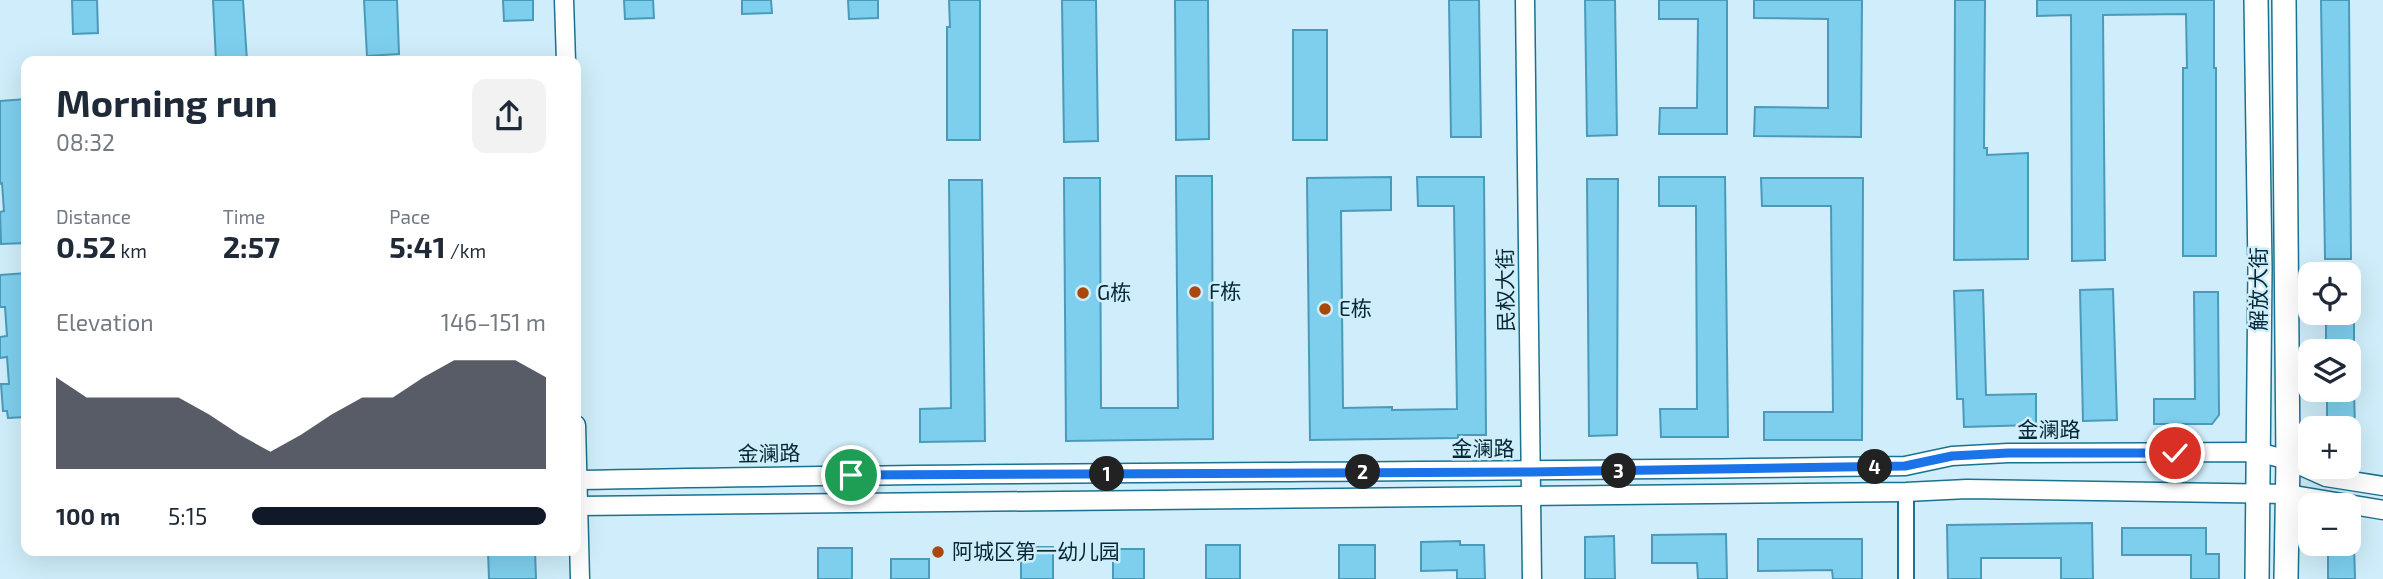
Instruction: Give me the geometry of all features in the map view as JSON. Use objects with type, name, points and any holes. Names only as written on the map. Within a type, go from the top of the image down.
[{"type":"main road","name":"解放大街","points":[[2256,0],[2260,269],[2257,579]]},
{"type":"main road","name":"解放大街","points":[[2284,0],[2288,460],[2286,579]]},
{"type":"street","points":[[564,0],[566,56]]},
{"type":"street","name":"民权大街","points":[[1525,0],[1532,579]]},
{"type":"street","name":"金澜路","points":[[581,480],[1905,466],[1952,456],[2008,453],[2259,452],[2288,460],[2326,477],[2383,486]]},
{"type":"street","points":[[581,506],[1906,492],[1967,489],[2288,494],[2383,510]]},
{"type":"street","points":[[1906,492],[1906,579]]},
{"type":"street","points":[[579,556],[580,579]]},
{"type":"building","points":[[72,0],[97,0],[98,33],[73,34]]},
{"type":"building","points":[[213,0],[243,0],[247,56],[216,56]]},
{"type":"building","points":[[364,0],[397,0],[399,54],[367,56]]},
{"type":"building","points":[[503,0],[533,0],[533,20],[504,21]]},
{"type":"building","points":[[624,0],[653,0],[654,18],[625,19]]},
{"type":"building","points":[[742,0],[771,0],[772,13],[742,14]]},
{"type":"building","points":[[848,0],[878,0],[878,18],[849,19]]},
{"type":"building","points":[[949,0],[980,0],[980,140],[947,140]]},
{"type":"building","points":[[1062,0],[1096,0],[1098,141],[1064,142]]},
{"type":"building","points":[[1175,0],[1208,0],[1209,139],[1176,140]]},
{"type":"building","points":[[1449,0],[1479,0],[1481,137],[1451,137]]},
{"type":"building","points":[[1585,0],[1615,0],[1617,135],[1587,136]]},
{"type":"building","points":[[1659,0],[1727,0],[1727,134],[1659,134],[1660,108],[1697,108],[1698,19],[1659,19]]},
{"type":"building","points":[[1754,0],[1862,0],[1861,137],[1754,136],[1755,107],[1828,108],[1828,19],[1754,18]]},
{"type":"building","points":[[1955,0],[1985,0],[1984,148],[1987,148],[1987,155],[2028,153],[2028,259],[1954,260]]},
{"type":"building","points":[[2037,0],[2214,0],[2216,256],[2183,256],[2183,68],[2187,68],[2186,14],[2103,15],[2105,260],[2072,261],[2071,15],[2037,16]]},
{"type":"building","points":[[2321,0],[2349,0],[2351,259],[2325,259]]},
{"type":"building","points":[[1293,30],[1327,30],[1327,140],[1293,140]]},
{"type":"building","points":[[21,99],[21,243],[1,244],[0,212],[4,211],[2,183],[0,184],[0,101]]},
{"type":"building","points":[[1176,176],[1212,176],[1213,439],[1066,441],[1064,178],[1100,178],[1101,408],[1178,408]]},
{"type":"building","points":[[1391,177],[1391,210],[1341,211],[1343,408],[1457,409],[1454,206],[1418,206],[1417,177],[1484,177],[1486,435],[1458,435],[1458,438],[1310,440],[1307,178]]},
{"type":"building","points":[[1659,177],[1725,177],[1728,437],[1661,437],[1660,409],[1697,409],[1696,206],[1659,206]]},
{"type":"building","points":[[1761,178],[1863,178],[1862,440],[1764,440],[1764,412],[1833,412],[1831,206],[1762,206]]},
{"type":"building","points":[[1587,179],[1618,179],[1617,435],[1589,436]]},
{"type":"building","points":[[949,180],[982,180],[985,441],[920,442],[920,409],[951,408]]},
{"type":"building","points":[[21,273],[21,417],[8,418],[7,411],[3,411],[1,384],[9,384],[7,357],[0,358],[0,337],[7,336],[5,307],[0,307],[0,275]]},
{"type":"building","points":[[2113,289],[2117,420],[2083,421],[2080,290]]},
{"type":"building","points":[[1983,290],[1986,395],[2036,394],[2036,425],[1964,427],[1963,399],[1957,399],[1954,291]]},
{"type":"building","points":[[2194,292],[2218,292],[2219,415],[2212,424],[2154,424],[2154,399],[2195,399]]},
{"type":"building","points":[[2326,325],[2354,325],[2354,339],[2326,339]]},
{"type":"building","points":[[2327,402],[2354,402],[2355,416],[2327,416]]},
{"type":"building","points":[[2092,523],[2093,579],[2061,579],[2061,558],[1981,558],[1981,579],[1948,579],[1947,525]]},
{"type":"building","points":[[2122,528],[2206,528],[2206,554],[2219,554],[2219,579],[2191,579],[2191,555],[2122,555]]},
{"type":"building","points":[[1726,534],[1727,579],[1698,579],[1697,563],[1652,563],[1652,535]]},
{"type":"building","points":[[1614,536],[1615,579],[1585,579],[1585,537]]},
{"type":"building","points":[[1758,539],[1862,539],[1862,579],[1833,579],[1832,570],[1758,571]]},
{"type":"building","points":[[1460,541],[1460,545],[1484,545],[1485,579],[1457,579],[1457,570],[1421,571],[1421,542]]},
{"type":"building","points":[[1206,545],[1240,545],[1240,579],[1206,579]]},
{"type":"building","points":[[1339,545],[1375,545],[1375,579],[1339,579]]},
{"type":"building","points":[[1021,547],[1053,547],[1053,579],[1021,579]]},
{"type":"building","points":[[818,548],[852,548],[852,579],[818,579]]},
{"type":"building","points":[[1113,549],[1144,549],[1144,579],[1113,579]]},
{"type":"building","points":[[488,556],[535,556],[536,579],[489,579]]},
{"type":"building","points":[[2328,556],[2354,556],[2355,579],[2328,579]]},
{"type":"building","points":[[891,559],[929,559],[929,579],[891,579]]},
{"type":"place","name":"F栋","points":[[1195,292]]},
{"type":"place","name":"G栋","points":[[1083,293]]},
{"type":"place","name":"E栋","points":[[1325,309]]},
{"type":"place","name":"阿城区第一幼儿园","points":[[938,552]]},
{"type":"route","points":[[851,475],[1531,472],[1905,466],[1952,456],[2008,453],[2175,453]]}]
